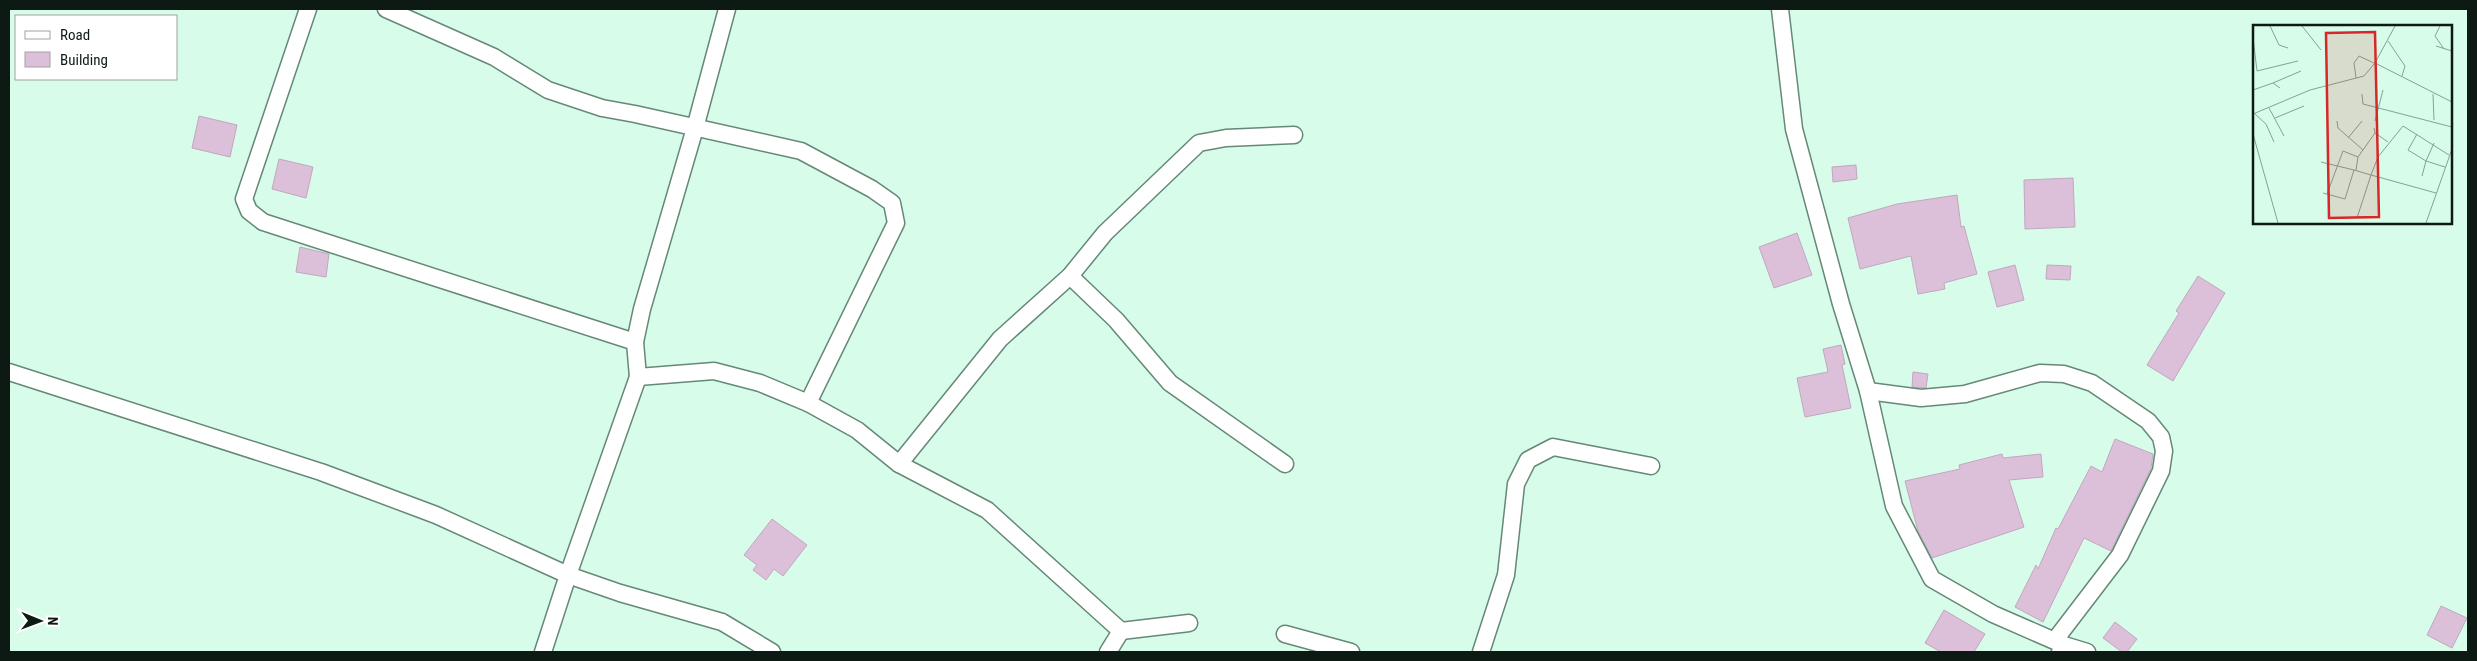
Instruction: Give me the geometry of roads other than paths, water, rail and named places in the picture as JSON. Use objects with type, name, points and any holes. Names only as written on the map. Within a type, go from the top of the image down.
[{"type":"street","points":[[308,9],[244,199],[249,211],[263,222],[635,342]]},
{"type":"street","points":[[386,9],[494,57],[548,90],[602,108],[801,151],[872,188],[892,203],[896,223],[808,403]]},
{"type":"street","points":[[543,652],[568,575],[638,377],[635,342],[642,309],[695,128],[727,9]]},
{"type":"street","points":[[1780,9],[1794,130],[1841,304],[1868,391],[1894,506],[1932,579],[1994,614],[2060,646],[2087,652]]},
{"type":"street","points":[[900,464],[1000,340],[1070,276],[1105,233],[1199,143],[1226,138],[1294,135]]},
{"type":"street","points":[[1070,276],[1116,320],[1170,383],[1284,464]]},
{"type":"street","points":[[9,372],[322,472],[436,515],[568,575],[722,622],[772,652]]},
{"type":"street","points":[[638,377],[714,372],[760,382],[808,403],[857,430],[900,464],[987,510],[1122,631],[1189,623]]},
{"type":"street","points":[[1868,391],[1921,398],[1965,394],[2040,373],[2064,374],[2092,383],[2148,421],[2161,437],[2164,451],[2161,471],[2120,555],[2060,646]]},
{"type":"street","points":[[1481,652],[1506,574],[1516,484],[1528,460],[1553,446],[1652,466]]},
{"type":"street","points":[[1108,652],[1122,631]]},
{"type":"street","points":[[1285,634],[1351,652]]}]
